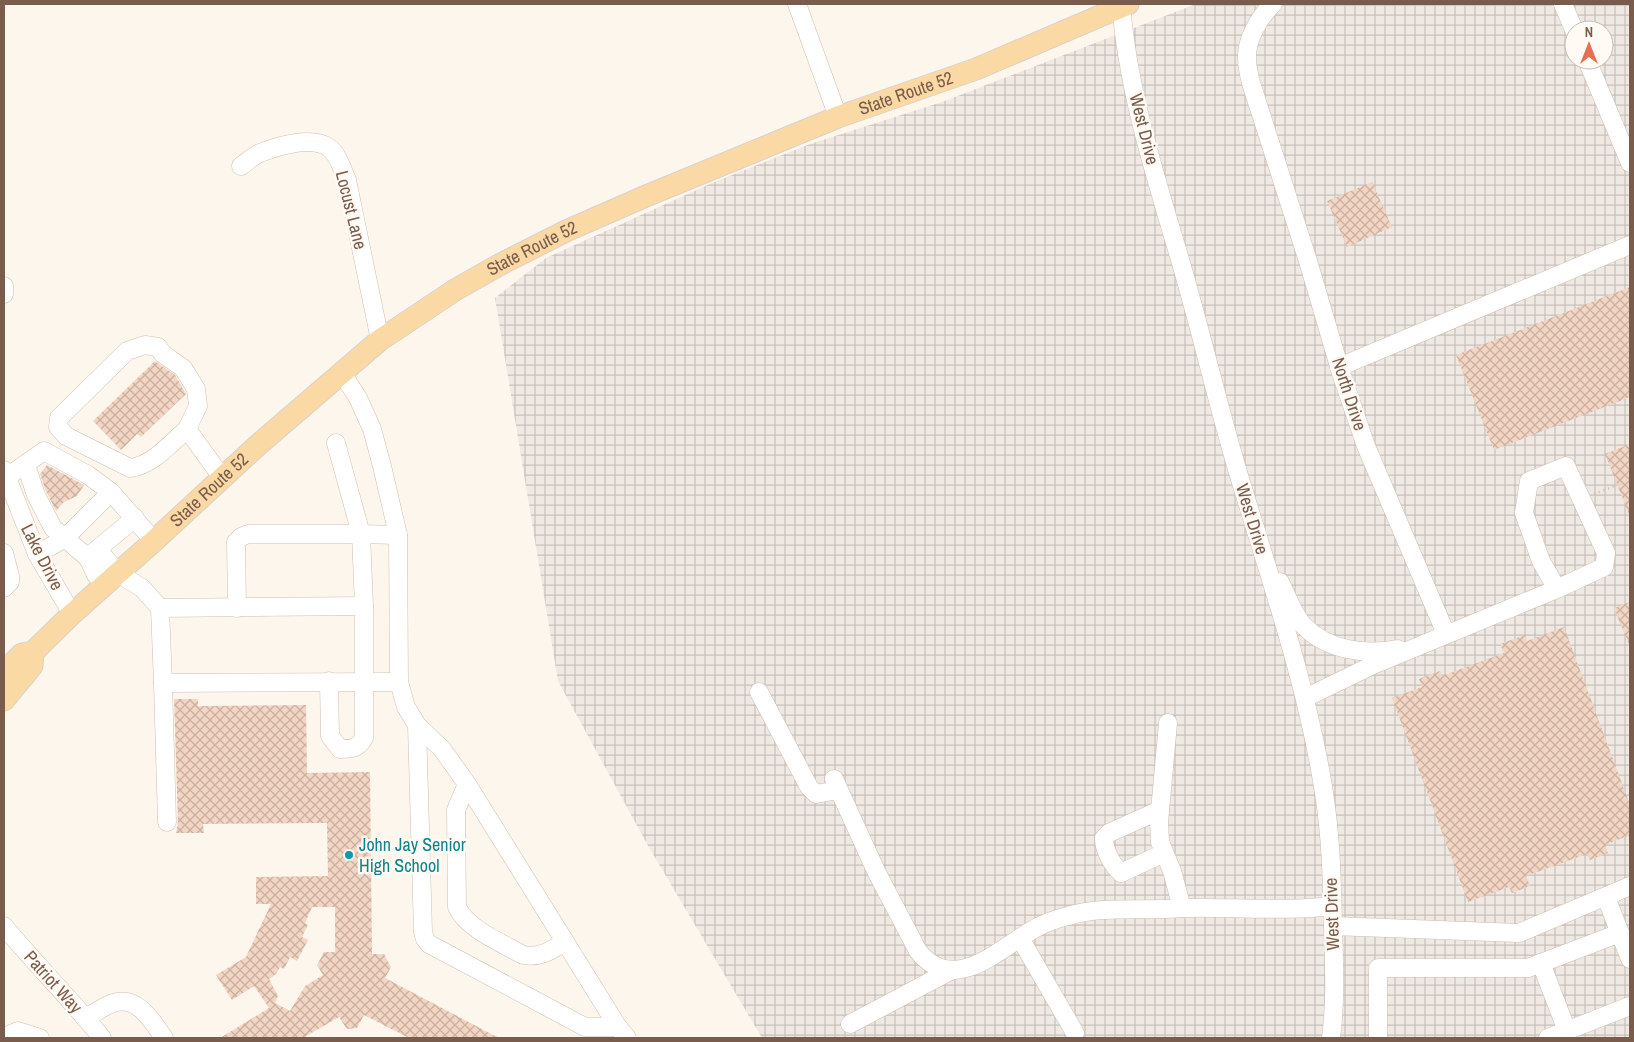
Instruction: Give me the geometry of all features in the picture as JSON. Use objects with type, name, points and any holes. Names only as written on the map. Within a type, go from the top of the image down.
[{"type":"main road","name":"State Route 52","points":[[4,672],[22,654],[33,652],[72,614],[154,542],[258,445],[380,340],[455,290],[566,231],[646,196],[838,118],[976,69],[1123,5]]},
{"type":"main road","name":"State Route 52","points":[[4,700],[32,666],[33,652]]},
{"type":"street","points":[[797,4],[838,118]]},
{"type":"street","name":"North Drive","points":[[1273,4],[1263,15],[1251,36],[1246,57],[1251,82],[1308,261],[1339,367],[1366,446],[1446,634]]},
{"type":"street","points":[[1563,4],[1570,20]]},
{"type":"street","name":"West Drive","points":[[1123,5],[1139,119],[1198,323],[1236,466],[1305,698],[1324,792],[1329,830],[1333,926],[1335,1009],[1331,1038]]},
{"type":"street","points":[[1591,70],[1630,163]]},
{"type":"street","name":"Locust Lane","points":[[241,166],[260,154],[301,141],[328,147],[337,158],[347,180],[380,340]]},
{"type":"street","points":[[1339,367],[1630,246]]},
{"type":"street","points":[[4,287],[4,294]]},
{"type":"street","points":[[144,345],[158,347],[163,354],[183,368],[194,386],[198,406],[187,429],[149,461],[139,467],[130,468],[66,436],[58,427],[59,418],[127,351],[144,345]]},
{"type":"street","points":[[342,373],[358,398],[372,429],[398,535],[398,682],[406,707],[417,725],[442,749],[467,784],[622,1032]]},
{"type":"street","points":[[187,429],[223,479]]},
{"type":"street","points":[[329,681],[330,736],[340,749],[355,748],[361,744],[364,738],[364,606],[361,534],[336,443]]},
{"type":"street","points":[[5,475],[26,465],[44,451],[88,476],[110,492],[135,518],[154,542]]},
{"type":"street","points":[[26,465],[36,495],[52,528],[64,539],[93,554]]},
{"type":"street","points":[[1305,698],[1373,665],[1557,589],[1604,567],[1606,553],[1566,466],[1529,481],[1524,513],[1541,561],[1557,589]]},
{"type":"street","name":"Lake Drive","points":[[5,475],[37,554],[72,614]]},
{"type":"street","points":[[37,554],[64,539],[110,492]]},
{"type":"street","points":[[93,554],[135,518]]},
{"type":"street","points":[[237,608],[236,542],[241,537],[248,534],[398,535]]},
{"type":"street","points":[[1260,545],[1302,624],[1330,644],[1354,651],[1389,651],[1423,644]]},
{"type":"street","points":[[4,553],[10,582],[4,588]]},
{"type":"street","points":[[93,554],[96,575],[142,588],[160,608],[166,822]]},
{"type":"street","points":[[160,608],[364,606]]},
{"type":"street","points":[[163,683],[398,682]]},
{"type":"street","points":[[760,692],[809,787],[816,794],[836,784],[877,873],[918,951],[926,962],[937,968],[950,971]]},
{"type":"street","points":[[1168,723],[1160,810],[1160,842],[1172,871],[1182,908]]},
{"type":"street","points":[[417,725],[423,932],[425,939],[429,944],[586,1027],[622,1032]]},
{"type":"street","points":[[467,784],[456,810],[456,907],[461,916],[468,924],[523,955],[541,956],[565,942]]},
{"type":"street","points":[[1160,810],[1109,833],[1104,838],[1104,845],[1115,868],[1121,873],[1164,852]]},
{"type":"street","points":[[1333,926],[1519,933],[1630,886]]},
{"type":"street","points":[[1606,897],[1630,959]]},
{"type":"street","points":[[850,1024],[950,971],[968,968],[996,954],[1031,931],[1062,917],[1082,912],[1120,908],[1308,909],[1332,906]]},
{"type":"street","name":"Patriot Way","points":[[4,926],[48,974],[102,1038]]},
{"type":"street","points":[[1378,1038],[1378,968],[1528,968],[1620,933]]},
{"type":"street","points":[[1020,938],[1075,1033]]},
{"type":"street","points":[[1541,963],[1567,1031]]},
{"type":"street","points":[[85,1018],[113,1003],[128,1002],[143,1010],[164,1038]]},
{"type":"street","points":[[1548,1038],[1630,1006]]},
{"type":"street","points":[[4,1037],[18,1031],[40,1038]]},
{"type":"path","points":[[1581,500],[1617,485]]},
{"type":"shaded area","points":[[1196,4],[1630,4],[1630,1038],[762,1038],[647,844],[558,681],[495,298],[546,258],[712,183],[810,144],[942,102]]},
{"type":"building","points":[[1372,182],[1392,227],[1347,247],[1327,201]]},
{"type":"building","points":[[1630,287],[1630,397],[1494,450],[1456,355]]},
{"type":"building","points":[[155,361],[175,375],[186,394],[141,437],[137,434],[121,450],[93,421]]},
{"type":"building","points":[[1630,444],[1630,517],[1605,454]]},
{"type":"building","points":[[47,465],[84,485],[77,496],[64,502],[56,511],[40,474]]},
{"type":"building","points":[[1630,602],[1630,647],[1614,608]]},
{"type":"building","points":[[1564,627],[1630,805],[1630,835],[1605,845],[1608,853],[1590,860],[1587,854],[1526,876],[1530,886],[1512,893],[1509,887],[1468,902],[1392,698],[1422,687],[1419,679],[1440,671],[1442,676],[1504,653],[1500,644],[1525,635],[1527,641]]},
{"type":"building","name":"John Jay Senior High School","points":[[174,699],[198,699],[198,706],[306,705],[307,773],[370,772],[372,954],[384,954],[391,967],[385,978],[499,1038],[409,1038],[364,1015],[357,1028],[347,1029],[339,1017],[303,1038],[220,1038],[269,1008],[254,986],[232,1000],[216,975],[246,957],[271,904],[256,904],[256,877],[328,876],[327,823],[203,824],[204,833],[176,833],[178,822]],"holes":[[[312,907],[335,907],[335,952],[324,952],[317,965],[323,975],[305,986],[290,1011],[275,1003],[278,996],[269,979],[276,974],[280,967],[284,969],[290,957],[297,961],[308,940],[302,937],[308,925],[305,923]]]},
{"type":"place","name":"John Jay Senior High School","points":[[349,855]]}]
